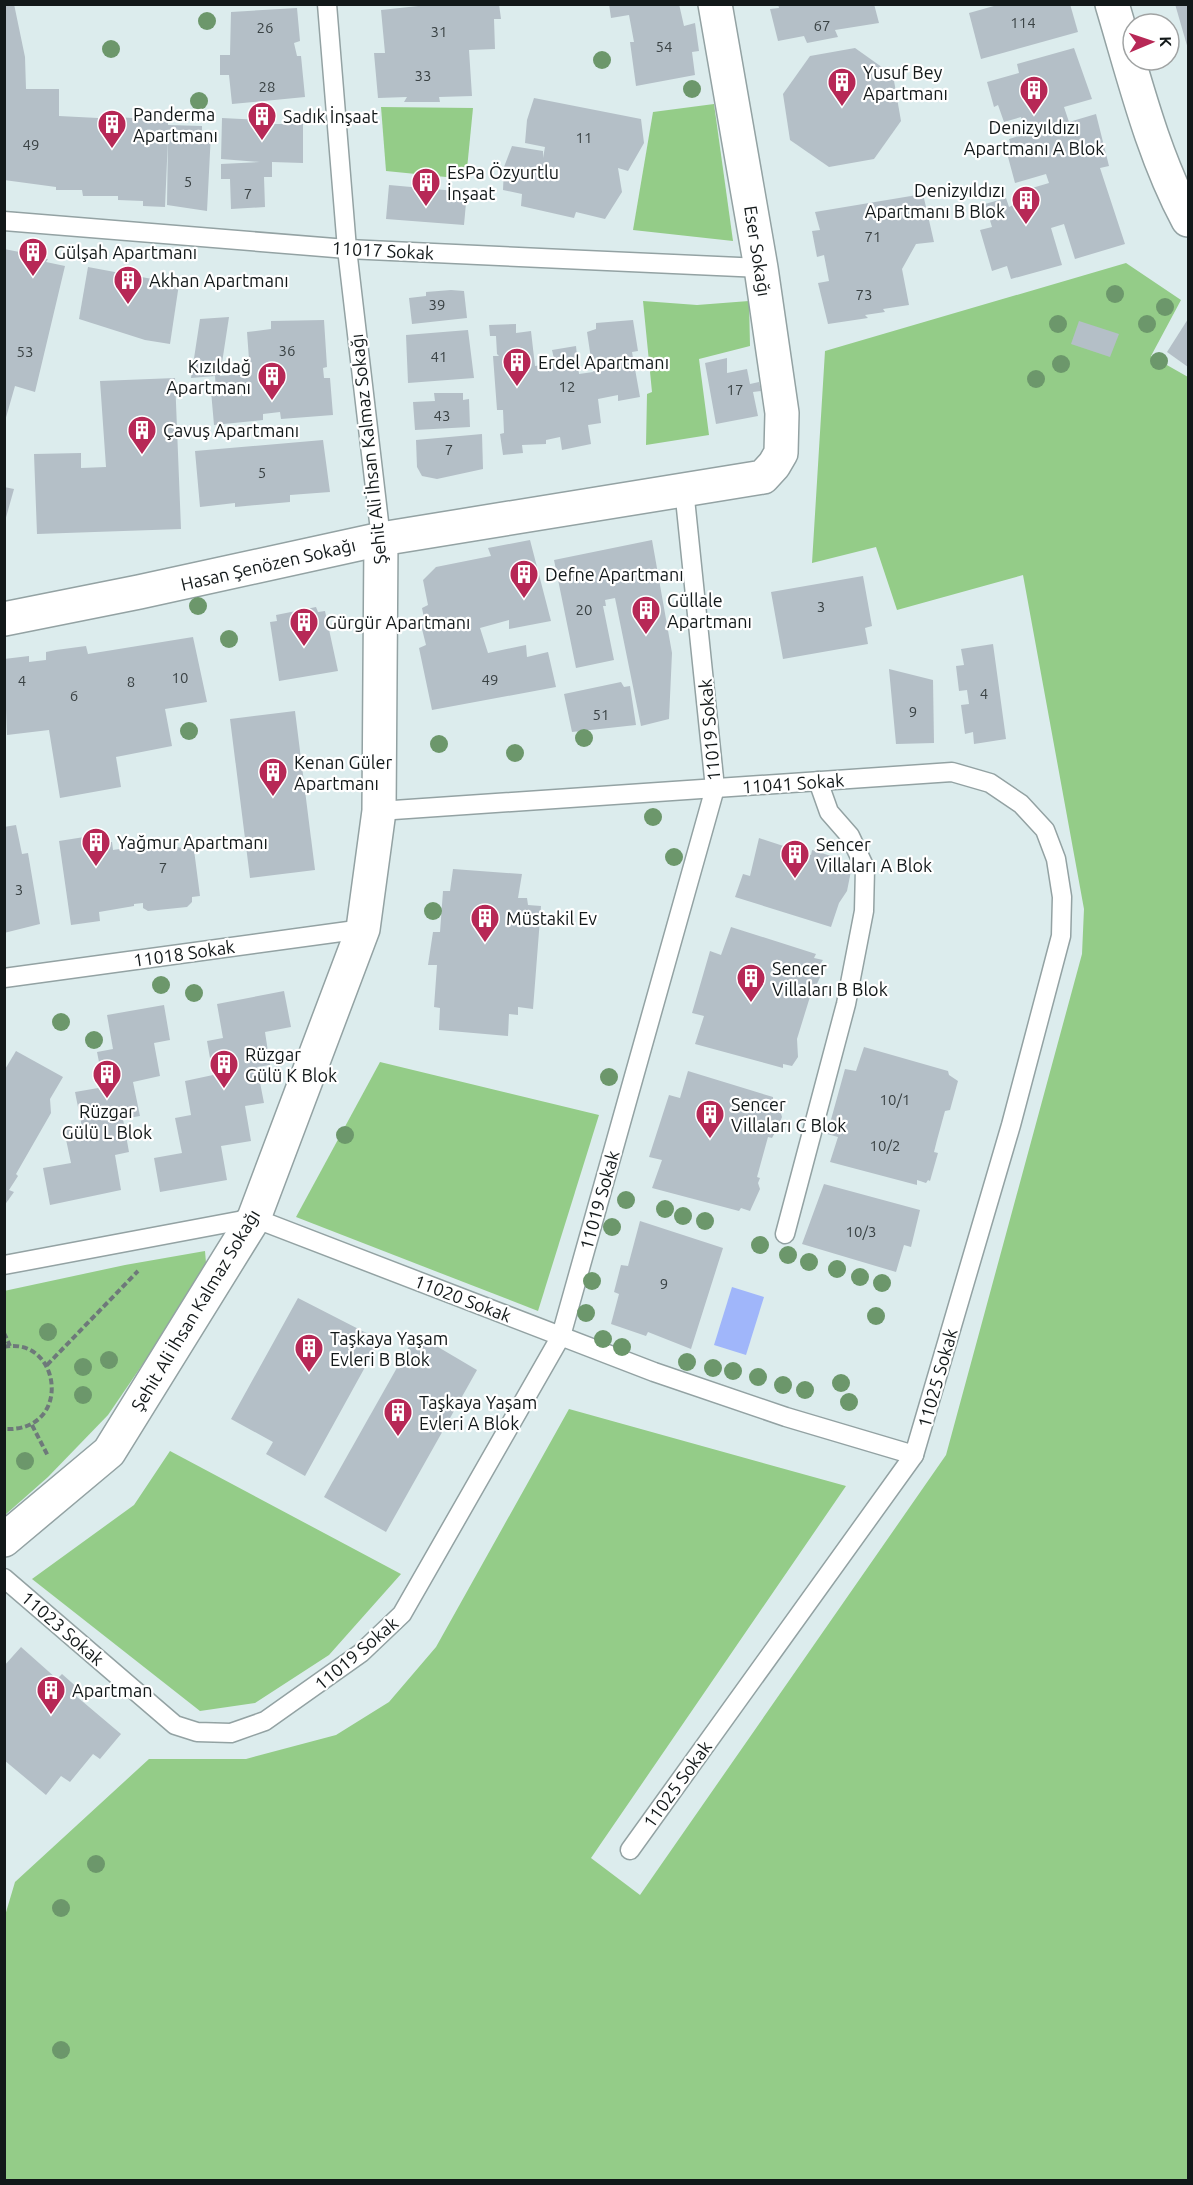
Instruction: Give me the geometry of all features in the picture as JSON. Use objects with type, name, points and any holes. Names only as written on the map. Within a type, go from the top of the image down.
[{"type":"street","name":"Eser Sokağı","points":[[715,4],[761,268],[782,413],[783,440],[774,465],[763,477],[747,480]]},
{"type":"street","points":[[1112,4],[1158,153],[1173,193],[1188,220]]},
{"type":"street","name":"Hasan Şenözen Sokağı","points":[[4,619],[139,592],[381,538],[747,480]]},
{"type":"street","name":"Şehit Ali İhsan Kalmaz Sokağı","points":[[4,1540],[109,1452],[254,1218],[363,928],[379,811],[381,538]]},
{"type":"lane","name":"Şehit Ali İhsan Kalmaz Sokağı","points":[[327,4],[347,249],[381,538]]},
{"type":"lane","name":"11017 Sokak","points":[[4,221],[347,249],[761,268]]},
{"type":"lane","name":"11019 Sokak","points":[[175,1725],[197,1732],[231,1733],[265,1721],[361,1653],[402,1614],[561,1336],[715,788],[684,489]]},
{"type":"lane","name":"11041 Sokak","points":[[379,811],[952,772],[990,783],[1021,804],[1045,830]]},
{"type":"lane","points":[[785,1234],[846,1004],[864,911],[865,868],[850,836],[829,812],[818,781]]},
{"type":"lane","name":"11025 Sokak","points":[[630,1850],[914,1455],[1011,1125],[1061,936],[1062,897],[1056,859],[1045,830]]},
{"type":"lane","name":"11018 Sokak","points":[[4,978],[363,928]]},
{"type":"lane","points":[[4,1265],[254,1218]]},
{"type":"lane","name":"11020 Sokak","points":[[254,1218],[698,1387],[914,1455]]},
{"type":"lane","name":"11023 Sokak","points":[[4,1578],[175,1725]]},
{"type":"path","points":[[47,1365],[174,1233]]},
{"type":"path","points":[[4,1333],[10,1346]]},
{"type":"path","points":[[4,1347],[24,1348],[37,1354],[47,1365],[53,1393],[50,1406],[32,1425],[19,1430],[4,1429]]},
{"type":"green space","points":[[714,104],[733,241],[633,230],[653,112]]},
{"type":"green space","points":[[381,107],[473,108],[466,179],[386,171]]},
{"type":"green space","points":[[1126,263],[1181,300],[1151,356],[1188,377],[1188,2180],[5,2180],[4,1919],[15,1882],[149,1759],[246,1759],[336,1735],[389,1702],[436,1647],[569,1409],[846,1486],[591,1858],[640,1895],[946,1455],[1082,954],[1084,909],[1023,575],[897,610],[876,547],[812,563],[825,351]]},
{"type":"green space","points":[[643,301],[697,305],[749,301],[750,346],[699,359],[709,435],[646,445],[647,394],[652,392]]},
{"type":"green space","points":[[380,1062],[599,1115],[538,1311],[296,1217]]},
{"type":"green space","points":[[205,1251],[206,1263],[192,1292],[108,1415],[48,1477],[5,1515],[4,1291],[125,1265]]},
{"type":"green space","points":[[170,1451],[401,1574],[329,1655],[255,1703],[200,1711],[32,1579],[134,1505]]},
{"type":"water","points":[[732,1287],[764,1297],[746,1355],[714,1345]]},
{"type":"building","points":[[4,4],[14,4],[25,57],[26,89],[59,89],[59,116],[98,118],[98,123],[116,124],[115,117],[168,120],[168,125],[202,126],[202,132],[211,133],[207,211],[167,205],[168,138],[165,207],[143,206],[143,201],[118,200],[118,196],[83,196],[82,190],[56,190],[56,187],[4,180]]},
{"type":"building","points":[[437,4],[499,4],[501,19],[494,19],[495,49],[469,50],[472,96],[439,97],[440,102],[404,102],[407,97],[378,98],[374,53],[385,53],[381,10]]},
{"type":"building","points":[[609,4],[679,4],[684,26],[695,23],[699,51],[692,52],[695,75],[636,86],[630,42],[634,42],[629,15],[611,18]]},
{"type":"building","points":[[778,4],[874,4],[879,23],[835,30],[838,37],[807,43],[804,36],[778,41],[770,9],[779,8]]},
{"type":"building","points":[[1001,4],[1070,4],[1078,32],[981,59],[969,13]]},
{"type":"building","points":[[1175,4],[1188,4],[1188,49],[1181,25],[1181,12],[1177,12]]},
{"type":"building","points":[[297,8],[300,41],[294,43],[297,56],[301,56],[305,97],[232,104],[229,75],[220,75],[220,55],[230,55],[231,12]]},
{"type":"building","name":"Yusuf Bey Apartmanı","points":[[855,48],[893,75],[901,121],[874,159],[829,167],[790,140],[783,94],[810,56]]},
{"type":"building","points":[[1074,48],[1092,99],[1064,107],[1069,122],[1096,114],[1109,166],[1100,168],[1125,244],[1075,259],[1064,224],[1051,228],[1062,265],[1011,279],[1007,266],[992,271],[980,230],[992,227],[985,204],[1006,198],[1009,207],[1015,204],[1012,194],[1049,183],[1046,174],[1015,183],[1008,157],[1014,156],[1009,139],[1026,134],[1021,117],[1004,122],[998,105],[994,107],[987,82],[1019,73],[1017,64]]},
{"type":"building","points":[[534,98],[641,119],[644,143],[628,171],[618,168],[622,192],[605,219],[576,212],[574,218],[521,206],[522,194],[503,190],[504,167],[512,146],[543,151],[543,158],[545,147],[525,143],[527,120]]},
{"type":"building","name":"Sadık İnşaat","points":[[222,118],[259,120],[259,124],[303,124],[303,163],[272,162],[272,177],[264,177],[265,207],[231,209],[230,179],[221,179],[221,164],[260,162],[221,159]]},
{"type":"building","name":"EsPa Özyurtlu İnşaat","points":[[389,185],[467,192],[464,225],[386,219]]},
{"type":"building","points":[[923,194],[934,242],[916,244],[902,269],[909,305],[883,309],[885,312],[865,315],[868,318],[828,324],[818,283],[829,281],[824,255],[817,257],[812,231],[820,230],[815,212]]},
{"type":"building","points":[[4,249],[30,254],[27,257],[48,259],[46,262],[65,266],[35,392],[15,386],[5,421]]},
{"type":"building","name":"Akhan Apartmanı","points":[[88,267],[179,284],[170,344],[145,340],[79,319]]},
{"type":"building","points":[[464,291],[467,318],[412,324],[409,298],[426,296],[426,292]]},
{"type":"building","points":[[229,317],[220,376],[250,373],[247,332],[271,329],[271,321],[324,320],[327,367],[323,368],[324,378],[330,378],[333,415],[281,419],[280,412],[263,414],[263,420],[214,425],[211,391],[216,391],[215,376],[191,378],[200,319]]},
{"type":"building","points":[[1188,319],[1188,367],[1167,352]]},
{"type":"building","points":[[633,320],[638,351],[632,352],[640,397],[618,401],[618,395],[598,399],[601,423],[588,425],[591,444],[562,450],[560,437],[546,440],[546,444],[522,445],[523,453],[503,455],[500,434],[504,433],[503,410],[497,410],[493,356],[499,356],[496,336],[490,336],[489,325],[516,324],[516,333],[531,331],[535,366],[555,363],[552,350],[576,346],[579,374],[593,372],[587,332],[596,329],[596,323]]},
{"type":"building","points":[[1079,321],[1119,334],[1110,357],[1071,344]]},
{"type":"building","points":[[468,330],[474,378],[408,383],[406,335]]},
{"type":"building","points":[[727,358],[727,373],[747,369],[750,384],[759,382],[761,391],[753,392],[758,416],[716,424],[705,363]]},
{"type":"building","name":"Çavuş Apartmanı","points":[[175,378],[181,529],[37,534],[34,454],[81,453],[81,468],[106,467],[100,381]]},
{"type":"building","points":[[434,393],[463,393],[463,400],[469,399],[470,427],[415,430],[413,402],[435,401]]},
{"type":"building","points":[[482,434],[483,469],[437,479],[422,476],[417,467],[416,440]]},
{"type":"building","points":[[323,440],[330,492],[290,495],[290,502],[235,507],[235,503],[200,507],[195,451]]},
{"type":"building","points":[[4,487],[14,489],[5,521],[4,521]]},
{"type":"building","points":[[530,540],[551,621],[509,629],[509,620],[480,628],[488,653],[526,645],[527,657],[548,652],[556,687],[432,710],[419,648],[426,645],[421,625],[425,623],[422,608],[428,605],[423,580],[436,567],[491,556],[488,548]]},
{"type":"building","name":"Güllale Apartmanı","points":[[652,540],[672,653],[669,719],[641,726],[615,598],[605,600],[606,606],[603,606],[614,660],[576,668],[554,560]]},
{"type":"building","points":[[863,576],[872,626],[865,628],[868,644],[783,659],[771,592]]},
{"type":"building","name":"Gürgür Apartmanı","points":[[316,607],[318,612],[325,611],[338,671],[279,681],[270,622],[277,621],[276,615]]},
{"type":"building","points":[[193,637],[207,702],[165,709],[172,746],[116,757],[121,787],[60,798],[49,730],[7,735],[4,659],[29,656],[29,662],[46,660],[46,652],[56,650],[86,646],[88,654]]},
{"type":"building","points":[[993,644],[1006,739],[974,744],[973,732],[965,734],[961,705],[969,704],[967,690],[959,691],[956,666],[964,665],[961,649]]},
{"type":"building","points":[[889,669],[933,680],[934,743],[896,744]]},
{"type":"building","points":[[621,682],[624,687],[630,686],[636,725],[572,732],[564,694]]},
{"type":"building","name":"Kenan Güler Apartmanı","points":[[295,711],[315,870],[250,878],[230,719]]},
{"type":"building","points":[[16,825],[22,854],[28,853],[40,924],[4,933],[4,827]]},
{"type":"building","points":[[97,835],[99,843],[112,842],[113,850],[165,842],[165,845],[194,850],[200,896],[192,897],[192,902],[187,907],[148,911],[143,908],[143,903],[134,904],[134,906],[99,912],[100,921],[71,925],[59,841]]},
{"type":"building","name":"Sencer Villaları A Blok","points":[[759,838],[811,855],[812,850],[831,856],[831,861],[842,864],[842,868],[851,871],[847,891],[839,903],[831,927],[735,897],[743,874],[750,876]]},
{"type":"building","name":"Müstakil Ev","points":[[453,869],[522,874],[518,898],[527,898],[528,905],[541,906],[533,1009],[518,1007],[518,1015],[509,1014],[508,1036],[439,1030],[440,1008],[434,1007],[437,965],[428,965],[433,932],[440,932],[443,891],[450,891]]},
{"type":"building","name":"Sencer Villaları B Blok","points":[[731,927],[816,954],[814,958],[823,960],[821,963],[824,969],[815,988],[813,987],[797,1039],[798,1057],[792,1066],[783,1064],[783,1068],[695,1044],[704,1016],[692,1013],[710,951],[721,955]]},
{"type":"building","name":"Rüzgar Gülü K Blok","points":[[284,991],[291,1027],[265,1032],[270,1065],[257,1067],[264,1103],[245,1106],[251,1141],[221,1146],[227,1180],[160,1192],[154,1158],[182,1153],[175,1118],[191,1115],[185,1081],[213,1075],[207,1041],[223,1038],[217,1004]]},
{"type":"building","name":"Rüzgar Gülü L Blok","points":[[164,1005],[170,1040],[154,1043],[160,1076],[133,1082],[140,1116],[123,1119],[129,1152],[115,1155],[121,1190],[50,1205],[43,1168],[71,1163],[64,1130],[82,1127],[75,1092],[104,1087],[97,1052],[113,1049],[107,1015]]},
{"type":"building","points":[[864,1047],[948,1071],[949,1075],[958,1081],[950,1110],[945,1111],[934,1152],[938,1153],[930,1181],[926,1183],[917,1180],[917,1185],[830,1162],[838,1137],[827,1134],[845,1069],[856,1071]]},
{"type":"building","points":[[16,1051],[63,1077],[50,1099],[51,1113],[16,1174],[18,1176],[9,1190],[14,1192],[4,1206],[4,1071]]},
{"type":"building","name":"Sencer Villaları C Blok","points":[[688,1071],[773,1097],[773,1103],[782,1104],[780,1110],[782,1117],[778,1127],[772,1138],[768,1137],[757,1177],[760,1178],[758,1183],[760,1189],[750,1211],[741,1208],[739,1211],[652,1188],[662,1160],[649,1157],[669,1095],[680,1098]]},
{"type":"building","points":[[824,1184],[920,1210],[911,1247],[904,1245],[896,1272],[802,1244]]},
{"type":"building","points":[[640,1221],[723,1248],[691,1349],[648,1332],[646,1336],[611,1324],[619,1294],[614,1292],[621,1265],[628,1266]]},
{"type":"building","name":"Taşkaya Yaşam Evleri B Blok","points":[[298,1298],[380,1340],[305,1476],[266,1454],[273,1442],[231,1419]]},
{"type":"building","name":"Taşkaya Yaşam Evleri A Blok","points":[[416,1334],[477,1370],[386,1532],[324,1497]]},
{"type":"building","name":"Apartman","points":[[21,1647],[57,1679],[62,1674],[80,1690],[76,1696],[121,1734],[100,1759],[93,1754],[70,1782],[61,1776],[46,1795],[4,1760],[4,1666]]},
{"type":"place","name":"Yusuf Bey Apartmanı","points":[[842,108]]},
{"type":"place","name":"Denizyıldızı Apartmanı A Blok","points":[[1034,116]]},
{"type":"place","name":"Sadık İnşaat","points":[[262,142]]},
{"type":"place","name":"Panderma Apartmanı","points":[[112,150]]},
{"type":"place","name":"EsPa Özyurtlu İnşaat","points":[[426,208]]},
{"type":"place","name":"Denizyıldızı Apartmanı B Blok","points":[[1026,226]]},
{"type":"place","name":"Gülşah Apartmanı","points":[[33,278]]},
{"type":"place","name":"Akhan Apartmanı","points":[[128,306]]},
{"type":"place","name":"Erdel Apartmanı","points":[[517,388]]},
{"type":"place","name":"Kızıldağ Apartmanı","points":[[272,402]]},
{"type":"place","name":"Çavuş Apartmanı","points":[[142,456]]},
{"type":"place","name":"Defne Apartmanı","points":[[524,600]]},
{"type":"place","name":"Güllale Apartmanı","points":[[646,636]]},
{"type":"place","name":"Gürgür Apartmanı","points":[[304,648]]},
{"type":"place","name":"Kenan Güler Apartmanı","points":[[273,798]]},
{"type":"place","name":"Yağmur Apartmanı","points":[[96,868]]},
{"type":"place","name":"Sencer Villaları A Blok","points":[[795,880]]},
{"type":"place","name":"Müstakil Ev","points":[[485,944]]},
{"type":"place","name":"Sencer Villaları B Blok","points":[[751,1004]]},
{"type":"place","name":"Rüzgar Gülü K Blok","points":[[224,1090]]},
{"type":"place","name":"Rüzgar Gülü L Blok","points":[[107,1100]]},
{"type":"place","name":"Sencer Villaları C Blok","points":[[710,1140]]},
{"type":"place","name":"Taşkaya Yaşam Evleri B Blok","points":[[309,1374]]},
{"type":"place","name":"Taşkaya Yaşam Evleri A Blok","points":[[398,1438]]},
{"type":"place","name":"Apartman","points":[[51,1716]]}]
